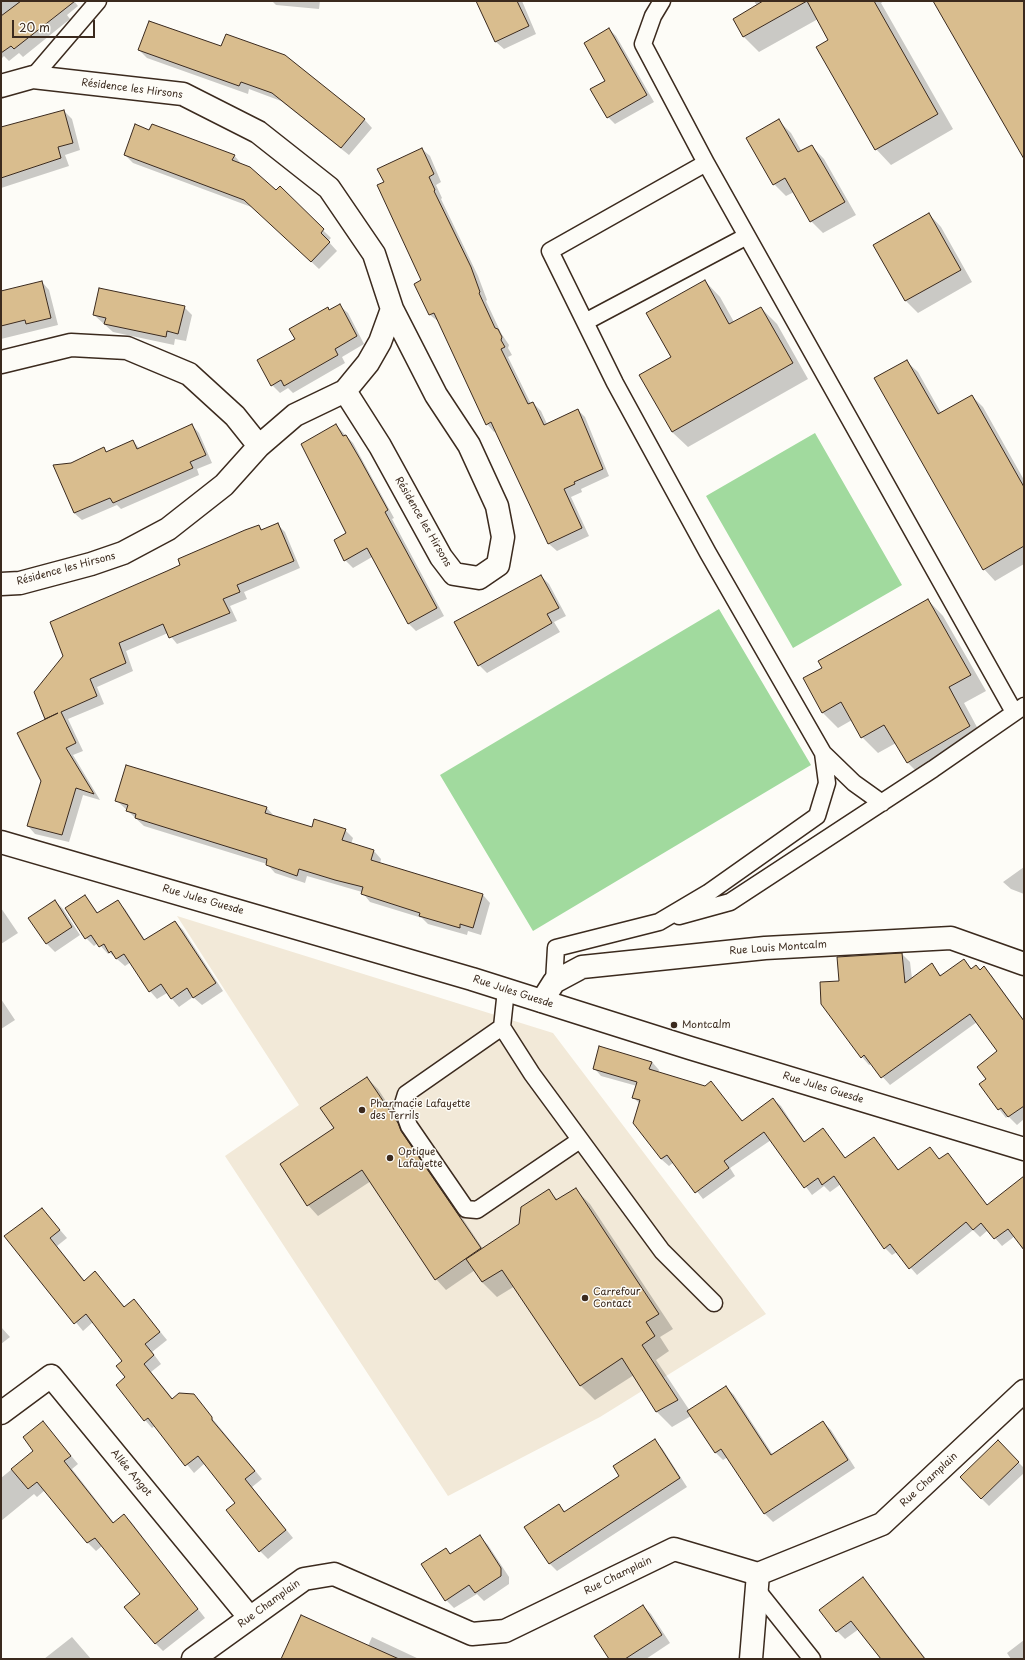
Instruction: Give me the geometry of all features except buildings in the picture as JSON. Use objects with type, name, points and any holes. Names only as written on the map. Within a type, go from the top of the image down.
[{"type":"street","name":"Résidence les Hirsons","points":[[1,86],[33,77],[183,94],[258,132],[330,188],[374,254],[392,309],[436,395],[469,445],[497,506],[503,537],[498,565],[479,578],[454,574],[441,557],[380,446],[345,391]]},
{"type":"street","name":"Résidence les Hirsons","points":[[1,584],[20,583],[91,564],[123,553],[168,529],[224,485],[259,446],[295,415],[345,391],[368,363],[380,342],[392,309]]},
{"type":"street","points":[[1,362],[71,345],[127,348],[189,374],[235,416],[259,446]]},
{"type":"street","name":"Rue Jules Guesde","points":[[1,842],[506,990],[690,1048],[1024,1149]]},
{"type":"street","name":"Rue Louis Montcalm","points":[[542,1001],[554,982],[582,967],[765,948],[951,938],[1024,964]]},
{"type":"street","name":"Allée Angot","points":[[1,1413],[51,1376],[250,1618]]},
{"type":"street","name":"Rue Champlain","points":[[193,1659],[304,1579],[334,1574],[472,1634],[505,1631],[674,1549],[757,1582],[882,1524],[1024,1391]]},
{"type":"street","points":[[751,1659],[757,1582]]},
{"type":"lane","points":[[33,77],[98,1]]},
{"type":"lane","points":[[554,982],[556,948],[730,902],[933,769],[1019,709],[747,236],[642,44],[653,16],[662,1]]},
{"type":"lane","points":[[706,163],[550,251],[619,389],[708,553],[823,753],[854,783],[882,803]]},
{"type":"lane","points":[[585,322],[747,236]]},
{"type":"lane","points":[[658,922],[708,893],[818,816],[827,783],[823,753]]},
{"type":"lane","points":[[506,990],[502,1028],[532,1074],[662,1250],[714,1303]]},
{"type":"lane","points":[[502,1028],[406,1094],[402,1107],[409,1126],[466,1209],[477,1210],[580,1140]]},
{"type":"lane","points":[[757,1582],[812,1659]]},
{"type":"shaded area","points":[[177,916],[553,1033],[766,1314],[600,1417],[448,1496],[225,1156],[299,1105]]},
{"type":"green space","points":[[815,433],[902,585],[793,648],[706,496]]},
{"type":"green space","points":[[719,609],[811,765],[533,931],[440,775]]},
{"type":"place","name":"Montcalm","points":[[674,1025]]},
{"type":"place","name":"Pharmacie Lafayette des Terrils","points":[[362,1110]]},
{"type":"place","name":"Optique Lafayette","points":[[390,1158]]},
{"type":"place","name":"Carrefour Contact","points":[[585,1298]]}]
